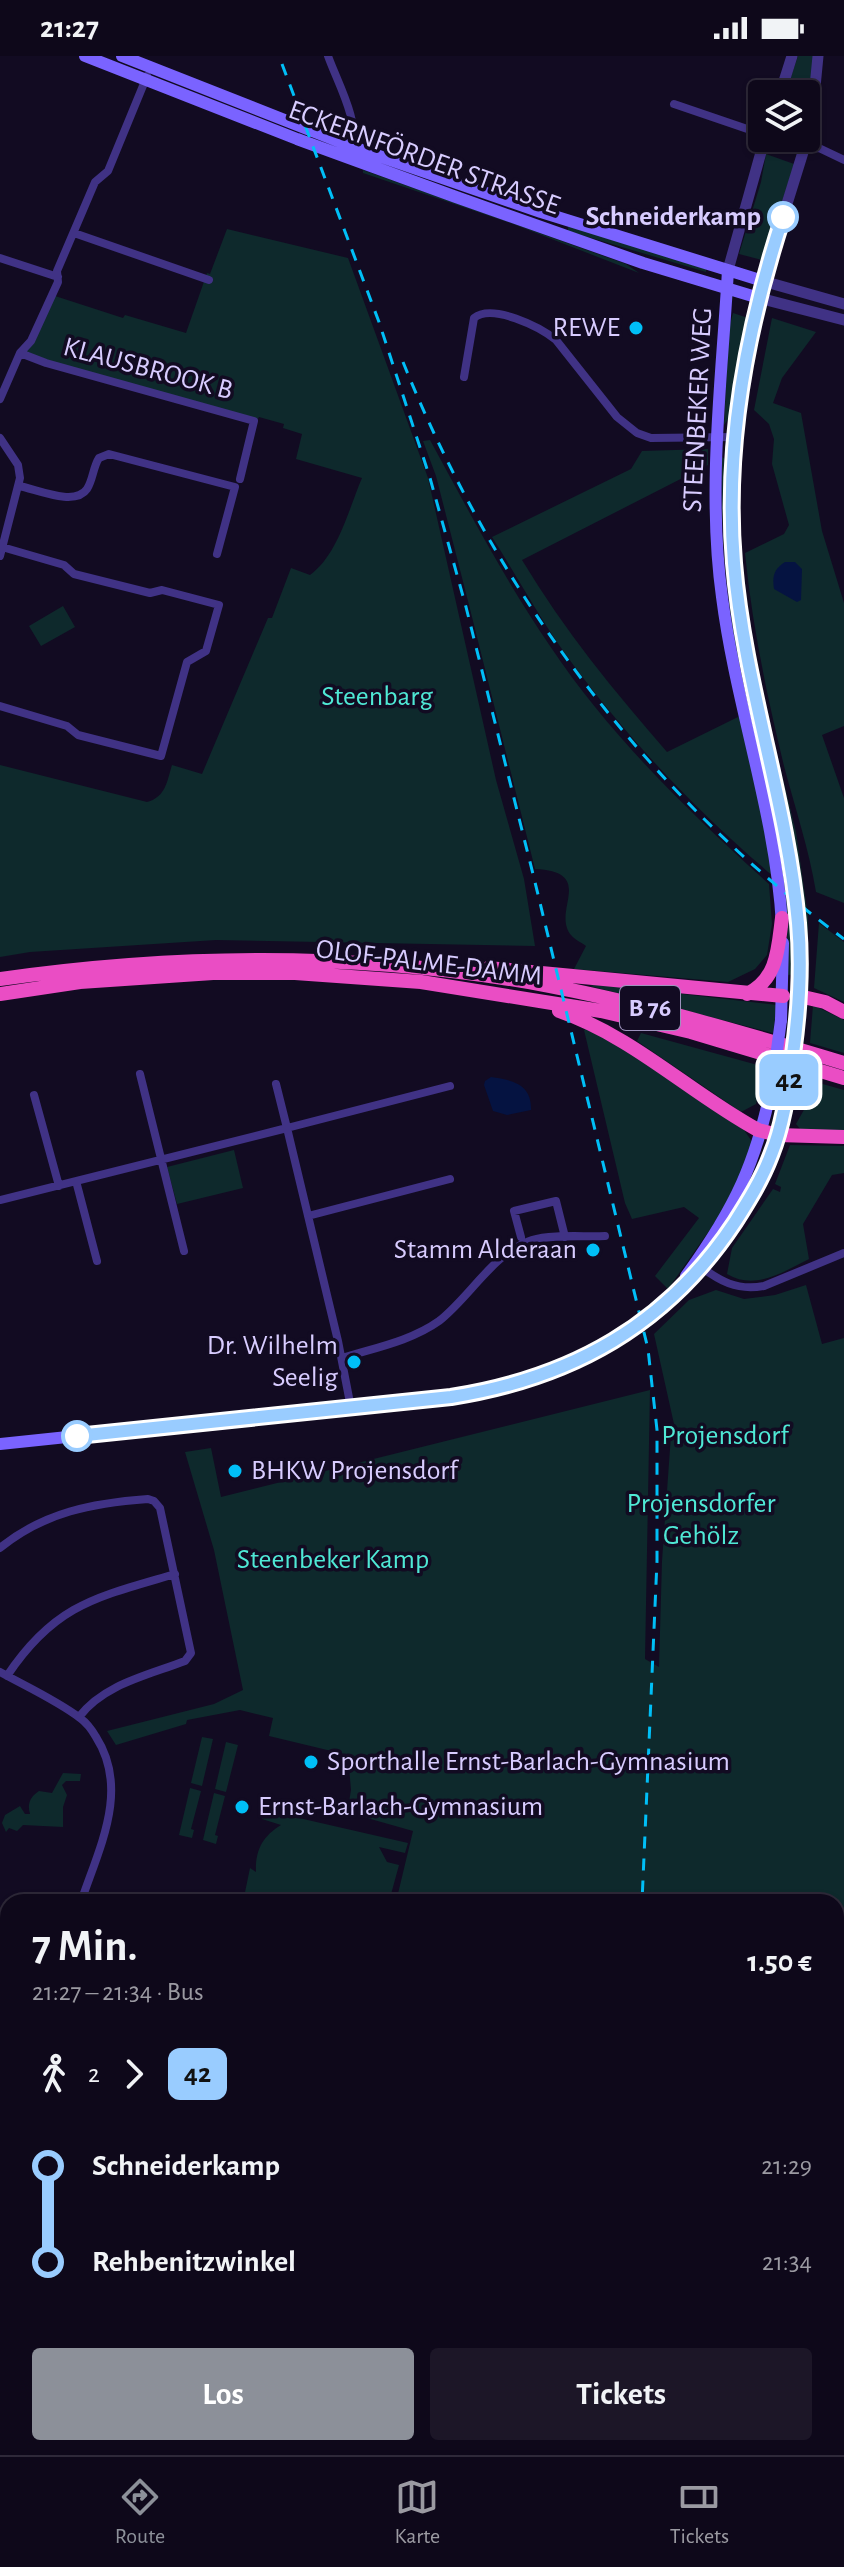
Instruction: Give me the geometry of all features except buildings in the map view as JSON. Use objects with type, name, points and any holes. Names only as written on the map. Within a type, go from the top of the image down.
[{"type":"highway","points":[[746,994],[762,984],[773,970],[782,918]]},
{"type":"highway","name":"OLOF-PALME-DAMM","points":[[0,979],[78,968],[218,959],[369,962],[451,971],[607,998],[687,1017],[844,1063]]},
{"type":"highway","points":[[451,971],[491,968],[783,996]]},
{"type":"highway","name":"OLOF-PALME-DAMM","points":[[0,994],[80,982],[155,976],[295,973],[421,982],[601,1011],[691,1032],[844,1078]]},
{"type":"highway","points":[[799,996],[825,1002],[844,1012]]},
{"type":"highway","points":[[521,998],[579,1018],[625,1041],[762,1131],[778,1135],[844,1137]]},
{"type":"main road","name":"ECKERNFÖRDER STRASSE","points":[[85,56],[148,72],[616,254],[759,298]]},
{"type":"main road","name":"ECKERNFÖRDER STRASSE","points":[[122,56],[148,72]]},
{"type":"main road","name":"ECKERNFÖRDER STRASSE","points":[[351,152],[763,281]]},
{"type":"main road","name":"STEENBEKER WEG","points":[[699,1265],[737,1198],[762,1131],[773,1079],[783,996],[782,918],[770,838],[738,687],[719,573],[716,509],[718,437],[728,270]]},
{"type":"main road","name":"STEENBEKER WEG","points":[[0,1444],[451,1397],[528,1381],[565,1367],[609,1344],[670,1298],[699,1265],[754,1191],[778,1135],[789,1083],[799,996],[798,923],[791,865],[753,684],[734,562],[731,511],[735,437],[745,365],[763,281]]},
{"type":"main road","points":[[738,687],[753,684]]},
{"type":"main road","points":[[783,996],[799,996]]},
{"type":"street","points":[[328,56],[353,123],[351,152]]},
{"type":"street","points":[[784,80],[792,56]]},
{"type":"street","name":"STEENBEKER WEG","points":[[816,80],[818,56]]},
{"type":"street","points":[[0,399],[20,353],[31,341],[58,282],[57,271],[95,182],[108,171],[148,72]]},
{"type":"street","points":[[674,104],[748,130]]},
{"type":"street","points":[[820,148],[844,160]]},
{"type":"street","name":"STEENBEKER WEG","points":[[728,270],[760,152]]},
{"type":"street","name":"STEENBEKER WEG","points":[[763,281],[803,152]]},
{"type":"street","points":[[74,233],[209,280]]},
{"type":"street","points":[[0,258],[58,277]]},
{"type":"street","name":"ECKERNFÖRDER STRASSE","points":[[763,281],[844,304]]},
{"type":"street","name":"ECKERNFÖRDER STRASSE","points":[[759,298],[844,320]]},
{"type":"street","points":[[464,377],[474,318],[480,313],[493,312],[543,330],[556,340],[617,417],[637,433],[651,438],[735,437]]},
{"type":"street","name":"KLAUSBROOK B","points":[[20,353],[254,421],[240,479]]},
{"type":"street","points":[[0,438],[18,465],[19,486],[1,551],[64,565],[74,574],[150,593],[162,590],[219,605],[206,651],[187,662],[161,756],[78,735],[67,726],[0,706]]},
{"type":"street","points":[[19,486],[67,497],[79,496],[89,486],[99,458],[109,454],[235,487],[217,554]]},
{"type":"street","points":[[140,1074],[184,1251]]},
{"type":"street","points":[[276,1084],[342,1358],[351,1408]]},
{"type":"street","points":[[0,1200],[450,1086]]},
{"type":"street","points":[[34,1095],[59,1186]]},
{"type":"street","points":[[308,1216],[450,1179]]},
{"type":"street","points":[[76,1181],[97,1261]]},
{"type":"street","points":[[521,1237],[514,1211],[556,1201],[565,1237]]},
{"type":"street","points":[[342,1358],[417,1334],[447,1314],[503,1259],[523,1244],[534,1239],[605,1236]]},
{"type":"street","points":[[699,1265],[727,1284],[753,1288],[844,1253]]},
{"type":"street","points":[[0,1548],[31,1526],[60,1513],[100,1504],[151,1500],[160,1508],[190,1656],[185,1661],[105,1693],[88,1705],[79,1717]]},
{"type":"street","points":[[84,1894],[111,1811],[113,1792],[106,1756],[91,1730],[79,1717],[4,1674],[39,1635],[69,1610],[102,1596],[175,1574]]},
{"type":"green space","points":[[798,56],[814,56],[811,80],[790,80]]},
{"type":"green space","points":[[766,154],[794,164],[762,260],[739,254],[761,182]]},
{"type":"green space","points":[[363,170],[626,264],[639,273],[513,224],[363,173]]},
{"type":"green space","points":[[568,226],[706,269],[706,272],[568,231]]},
{"type":"green space","name":"Steenbarg","points":[[227,229],[348,258],[428,478],[496,780],[524,879],[535,946],[216,940],[30,952],[0,957],[0,765],[147,802],[162,792],[172,765],[202,774],[291,568],[310,575],[328,556],[362,478],[296,459],[302,434],[283,428],[284,424],[259,417],[257,420],[21,353],[52,295],[123,318],[125,315],[186,333],[207,273],[210,274]]},
{"type":"green space","points":[[733,313],[748,318],[731,415],[724,425],[729,328]]},
{"type":"green space","points":[[772,318],[816,332],[782,378],[773,403],[801,413],[822,531],[844,603],[844,726],[822,735],[844,798],[844,903],[816,892],[772,713],[748,580],[745,553],[784,534],[789,525],[772,464],[774,439],[769,424],[754,410]]},
{"type":"green space","points":[[430,440],[502,570],[573,679],[652,772],[769,884],[772,924],[767,955],[755,969],[728,982],[574,969],[586,946],[572,936],[566,925],[569,894],[564,877],[535,869],[436,476],[423,441]]},
{"type":"green space","points":[[708,449],[708,465],[522,560],[590,659],[667,752],[740,716],[753,764],[773,876],[689,799],[610,712],[554,638],[492,537],[631,469],[642,451]]},
{"type":"green space","points":[[722,457],[725,459],[728,560],[743,660],[737,661],[725,559]]},
{"type":"green space","points":[[63,606],[75,627],[41,646],[29,626]]},
{"type":"green space","points":[[755,664],[796,832],[808,916],[808,974],[805,975]]},
{"type":"green space","points":[[746,697],[782,836],[791,902],[795,974],[788,975],[787,926]]},
{"type":"green space","points":[[819,923],[844,942],[844,1002],[814,988]]},
{"type":"green space","points":[[596,984],[777,1005],[773,1033],[590,986]]},
{"type":"green space","points":[[813,1005],[844,1020],[844,1053],[810,1043]]},
{"type":"green space","points":[[586,1028],[622,1047],[744,1130],[753,1143],[721,1214],[668,1289],[655,1276],[699,1218],[684,1207],[632,1219],[625,1203]]},
{"type":"green space","points":[[641,1033],[765,1067],[756,1104],[741,1112],[637,1041]]},
{"type":"green space","points":[[819,1083],[844,1090],[844,1131],[801,1130],[796,1124]]},
{"type":"green space","points":[[790,1145],[844,1146],[844,1173],[832,1175],[803,1224],[809,1259],[769,1278],[737,1279],[727,1274],[732,1248],[773,1189],[780,1192],[781,1187],[775,1184]]},
{"type":"green space","points":[[234,1150],[243,1188],[177,1204],[167,1167]]},
{"type":"green space","points":[[806,1285],[822,1344],[844,1338],[844,1894],[398,1894],[413,1831],[360,1816],[362,1806],[349,1802],[348,1755],[269,1736],[273,1718],[240,1710],[187,1720],[186,1724],[116,1745],[107,1731],[214,1704],[243,1690],[214,1550],[185,1452],[211,1448],[221,1497],[650,1390],[645,1659],[659,1667],[662,1561],[671,1435],[676,1433],[654,1334],[689,1300],[716,1290],[744,1299],[775,1295]]},
{"type":"green space","points":[[687,1288],[652,1322],[621,1344],[588,1362],[554,1376],[520,1388],[489,1395],[561,1373],[602,1354],[634,1333]]},
{"type":"green space","points":[[477,1398],[448,1404],[373,1413]]},
{"type":"green space","points":[[202,1737],[213,1739],[202,1786],[191,1783]]},
{"type":"green space","points":[[226,1742],[238,1745],[226,1792],[215,1789]]},
{"type":"green space","points":[[63,1773],[81,1774],[80,1781],[66,1781],[62,1785],[67,1795],[63,1807],[63,1827],[23,1825],[17,1831],[9,1828],[6,1832],[2,1823],[5,1815],[20,1806],[25,1814],[30,1814],[29,1804],[33,1796],[39,1791],[52,1793]]},
{"type":"green space","points":[[190,1788],[201,1791],[191,1829],[194,1830],[192,1838],[179,1835]]},
{"type":"green space","points":[[214,1793],[225,1796],[215,1835],[218,1836],[216,1844],[203,1840]]},
{"type":"green space","points":[[264,1810],[408,1843],[405,1853],[379,1847],[387,1862],[399,1865],[391,1894],[245,1894],[250,1868],[256,1872],[261,1844],[281,1825],[262,1819]]},
{"type":"shaded area","points":[[785,562],[795,562],[802,569],[801,600],[797,602],[774,589],[775,573]]},
{"type":"shaded area","points":[[491,1077],[513,1082],[524,1089],[531,1110],[507,1115],[493,1111],[484,1085]]},
{"type":"railway","points":[[282,64],[379,322],[430,478],[534,878],[648,1349],[657,1430],[657,1561],[642,1894]]},
{"type":"railway","points":[[403,362],[440,447],[483,528],[531,607],[583,681],[641,752],[704,819],[771,881],[844,939]]},
{"type":"bus line","name":"42","points":[[77,1436],[430,1400],[528,1381],[565,1367],[619,1338],[686,1285],[712,1257],[754,1191],[773,1150],[786,1100],[798,1018],[799,950],[791,865],[748,663],[736,586],[731,511],[735,437],[745,365],[763,281],[783,217]]},
{"type":"place","name":"Schneiderkamp","points":[[783,217]]},
{"type":"place","name":"REWE","points":[[636,328]]},
{"type":"place","name":"Stamm Alderaan","points":[[593,1250]]},
{"type":"place","name":"Dr. Wilhelm Seelig","points":[[354,1362]]},
{"type":"place","name":"BHKW Projensdorf","points":[[235,1471]]},
{"type":"place","name":"Sporthalle Ernst-Barlach-Gymnasium","points":[[311,1762]]},
{"type":"place","name":"Ernst-Barlach-Gymnasium","points":[[242,1807]]},
{"type":"park label","name":"Projensdorf","points":[[725,1436]]},
{"type":"park label","name":"Projensdorfer Gehölz","points":[[701,1520]]},
{"type":"park label","name":"Steenbeker Kamp","points":[[333,1560]]}]
